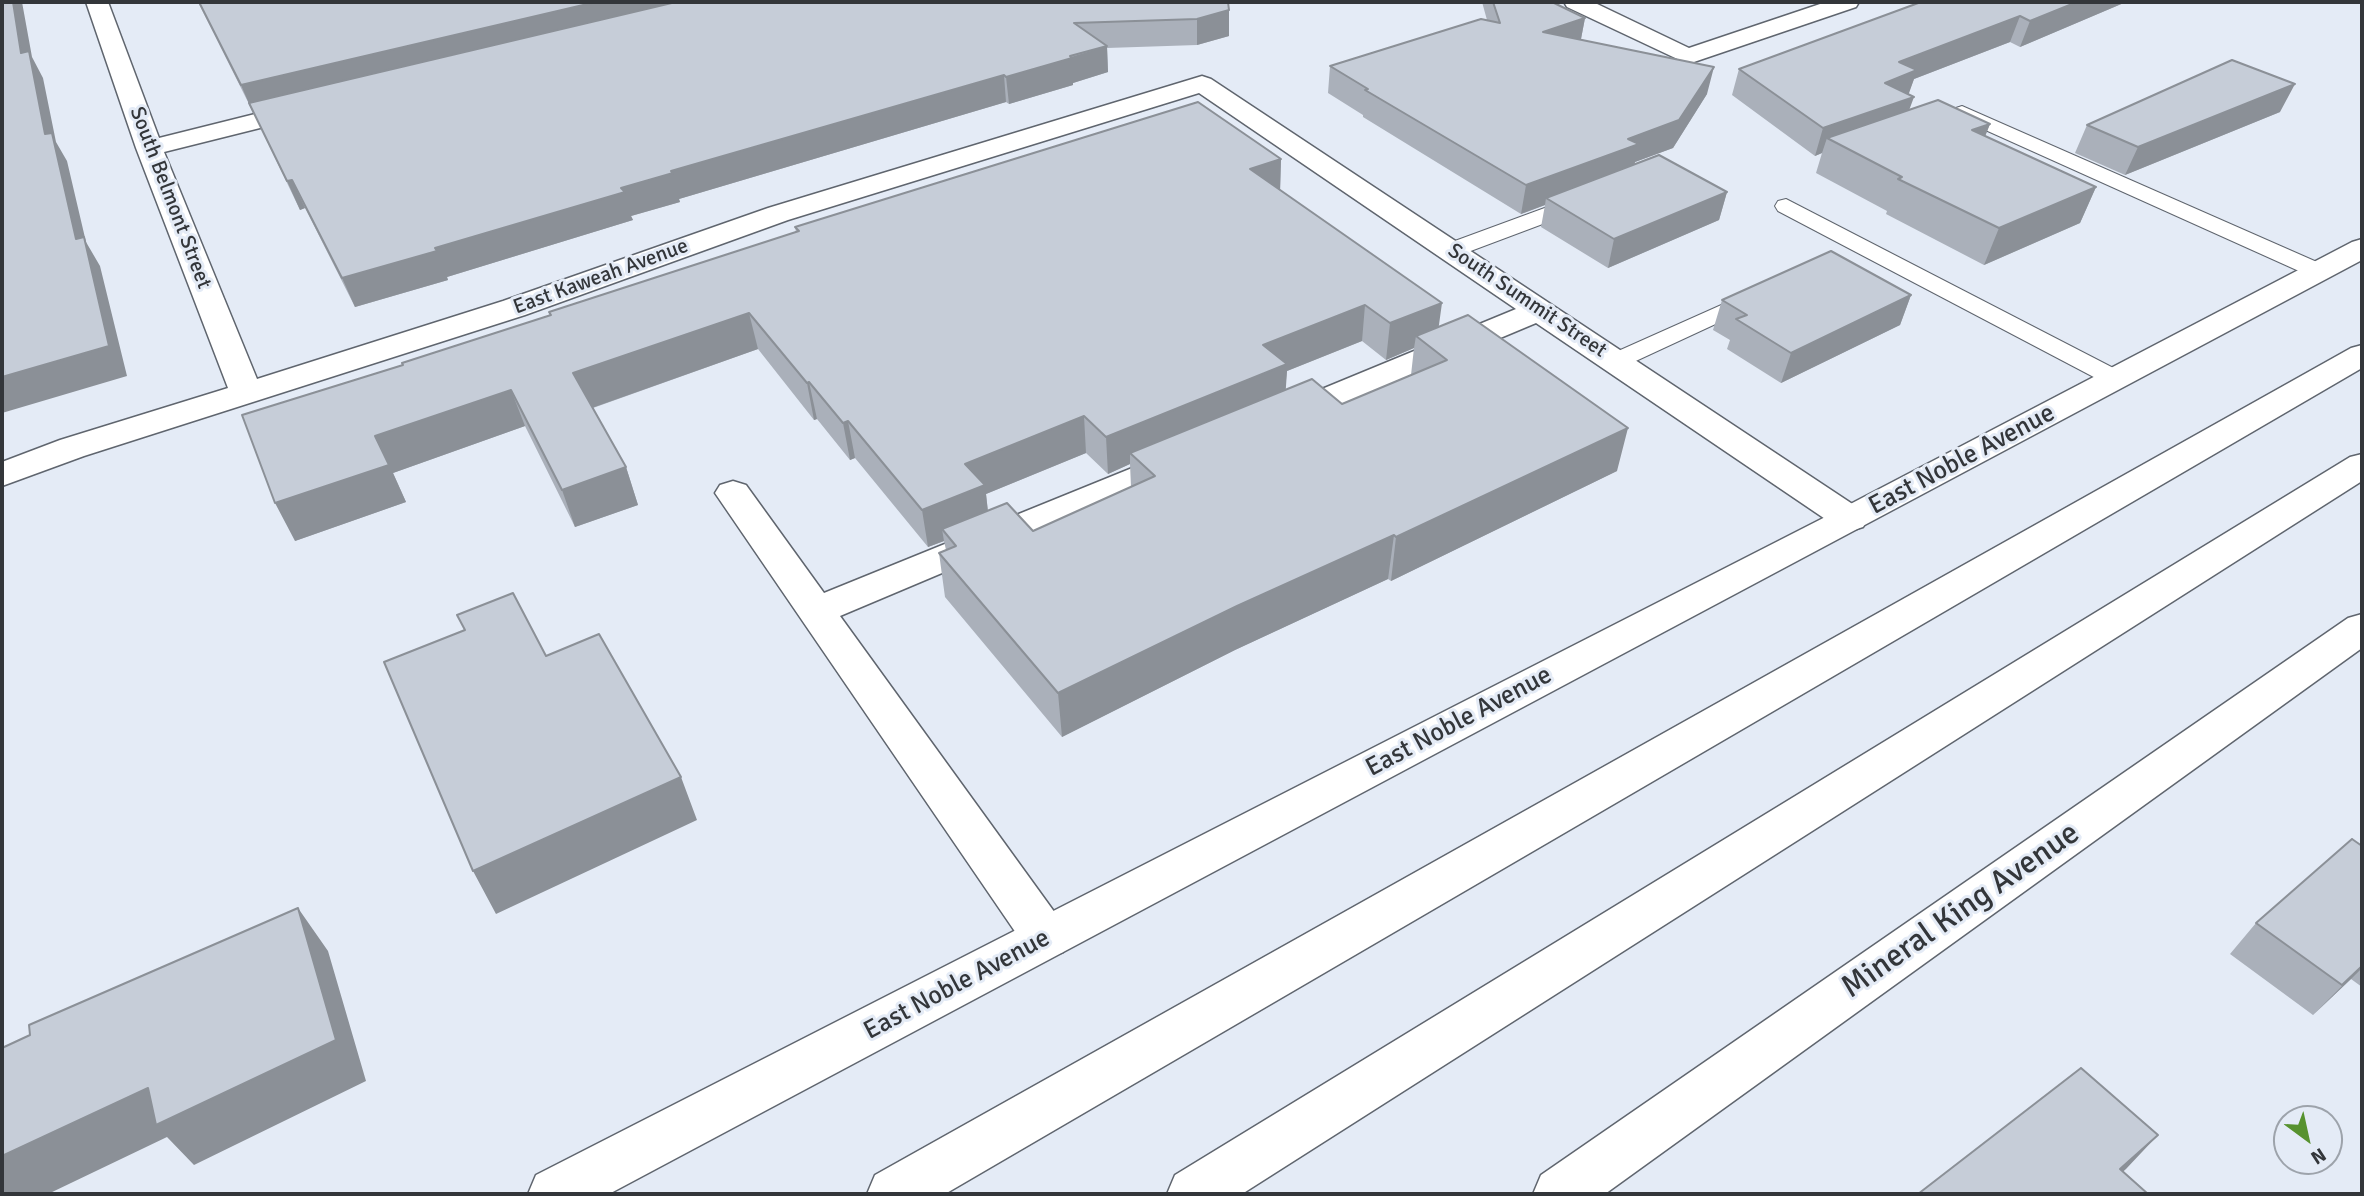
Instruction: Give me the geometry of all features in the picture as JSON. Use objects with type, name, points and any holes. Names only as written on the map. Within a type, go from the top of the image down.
[{"type":"main road","name":"South Belmont Street","points":[[97,2],[149,148],[246,392]]},
{"type":"main road","points":[[1575,2],[1688,57],[1848,2]]},
{"type":"main road","name":"South Summit Street","points":[[1202,84],[1850,519]]},
{"type":"main road","name":"East Kaweah Avenue","points":[[2,475],[72,448],[514,308],[778,214],[1202,84]]},
{"type":"main road","points":[[149,148],[325,104]]},
{"type":"main road","name":"East Noble Avenue","points":[[555,1194],[1850,519],[2362,248]]},
{"type":"main road","points":[[1248,432],[1540,310]]},
{"type":"main road","points":[[894,1194],[2362,355]]},
{"type":"main road","points":[[816,611],[1210,447]]},
{"type":"main road","points":[[1194,1194],[2362,465]]},
{"type":"main road","points":[[733,493],[1046,938]]},
{"type":"main road","name":"Mineral King Avenue","points":[[1560,1194],[2362,628]]},
{"type":"lane","points":[[1937,121],[1962,112],[2318,271]]},
{"type":"lane","points":[[1452,250],[1604,193]]},
{"type":"lane","points":[[1786,206],[2116,379]]},
{"type":"lane","points":[[1616,361],[1771,290]]},
{"type":"building","points":[[2,2],[13,2],[21,53],[29,51],[45,134],[52,133],[76,239],[84,237],[109,346],[2,377]]},
{"type":"building","points":[[199,2],[596,2],[241,85]]},
{"type":"building","points":[[676,2],[1228,2],[1229,10],[1197,19],[1074,23],[1107,46],[671,171],[673,173],[621,188],[625,192],[342,278],[292,180],[287,181],[249,103]]},
{"type":"building","points":[[1493,2],[1552,2],[1585,18],[1543,32],[1714,67],[1679,120],[1628,139],[1639,144],[1526,185],[1365,90],[1368,89],[1330,66],[1481,19],[1500,23]]},
{"type":"building","points":[[1921,2],[2077,2],[2030,21],[2020,16],[1899,62],[1917,70],[1885,83],[1914,97],[1823,128],[1739,69]]},
{"type":"building","points":[[2232,60],[2295,84],[2138,147],[2087,125]]},
{"type":"building","points":[[1938,100],[1990,124],[1972,130],[2096,187],[1999,228],[1898,179],[1902,177],[1827,138]]},
{"type":"building","points":[[1198,102],[1281,159],[1250,169],[1442,303],[1390,323],[1365,305],[1263,345],[1287,364],[1106,437],[1084,416],[965,464],[985,485],[922,510],[848,421],[843,423],[749,313],[573,373],[626,467],[562,490],[511,390],[375,436],[389,465],[275,503],[242,415],[403,365],[402,363],[551,315],[549,312],[799,231],[795,227]]},
{"type":"building","points":[[1659,155],[1727,192],[1614,239],[1546,198]]},
{"type":"building","points":[[1831,251],[1911,295],[1791,353],[1736,319],[1747,315],[1722,300]]},
{"type":"building","points":[[1468,315],[1628,428],[1396,537],[1394,535],[1237,606],[1058,693],[939,553],[956,546],[942,529],[1007,503],[1033,531],[1155,476],[1130,453],[1312,379],[1342,404],[1447,360],[1416,336]]},
{"type":"building","points":[[513,593],[546,656],[599,634],[681,777],[473,871],[384,662],[465,630],[457,615]]},
{"type":"building","points":[[2352,839],[2362,846],[2362,966],[2342,985],[2256,923]]},
{"type":"building","points":[[298,908],[336,1040],[156,1125],[148,1088],[2,1156],[2,1048],[30,1035],[29,1025]]},
{"type":"building","points":[[2081,1068],[2158,1135],[2120,1169],[2148,1194],[1918,1194]]}]
